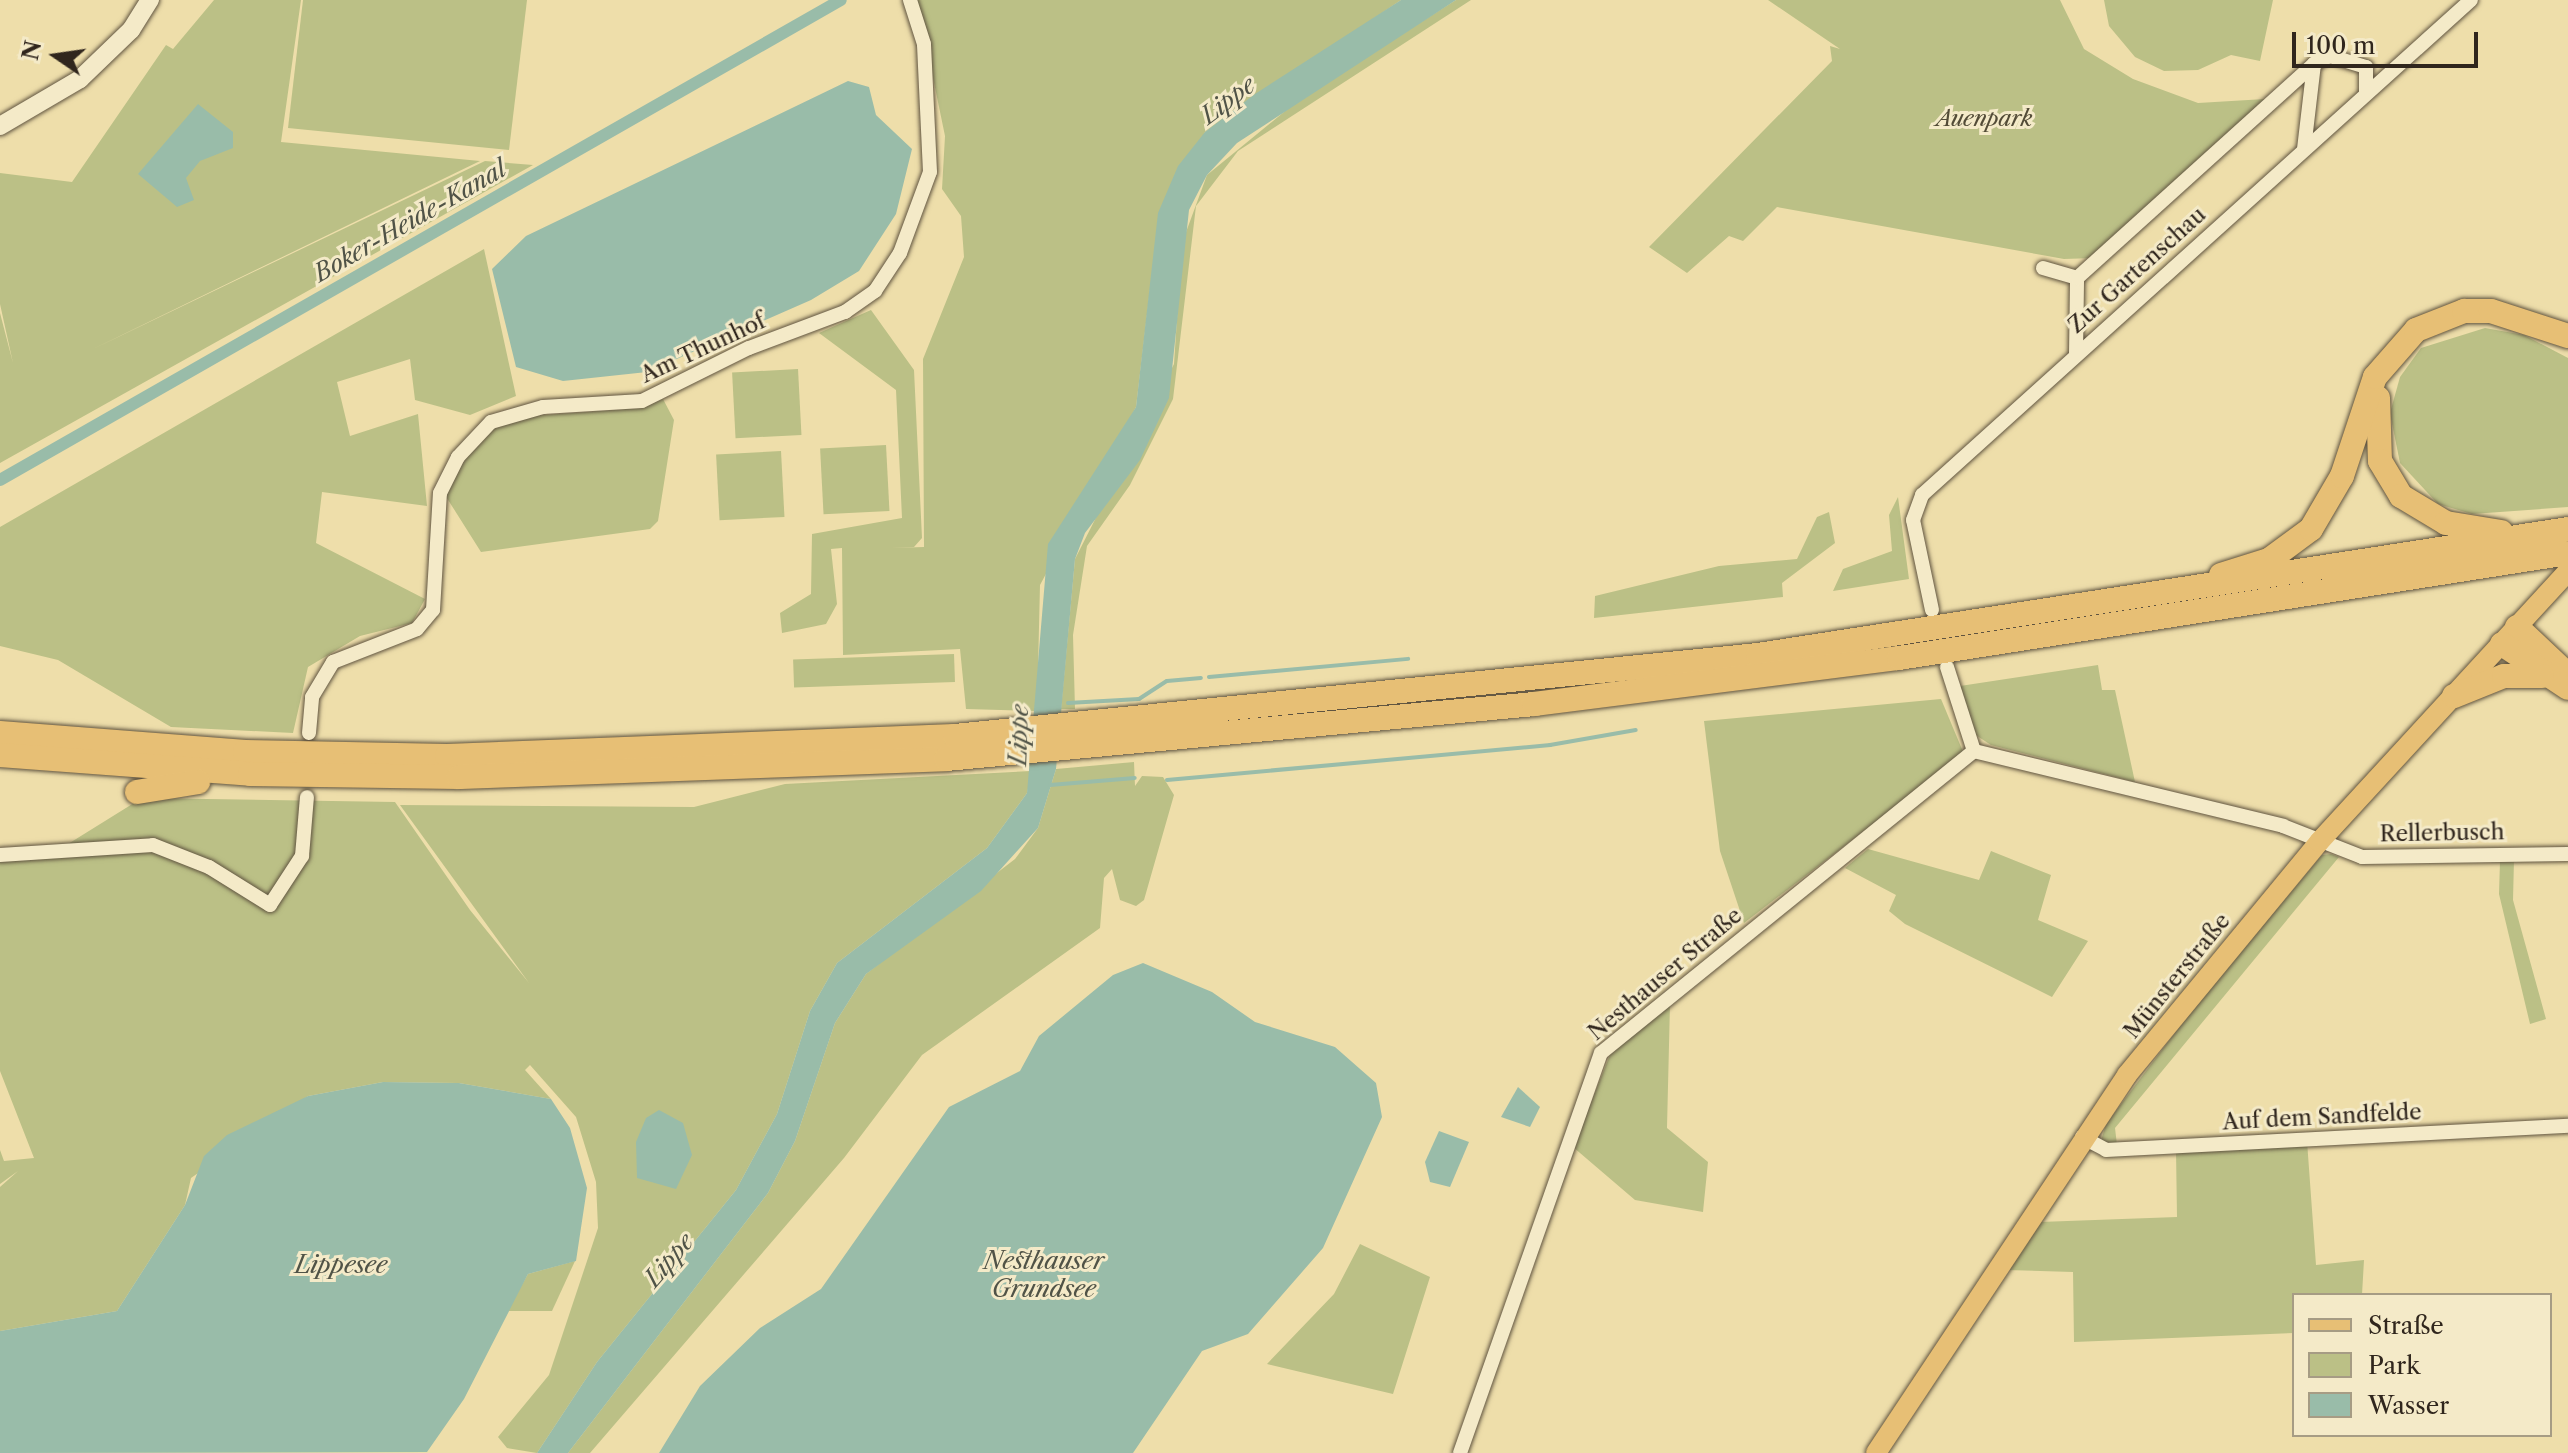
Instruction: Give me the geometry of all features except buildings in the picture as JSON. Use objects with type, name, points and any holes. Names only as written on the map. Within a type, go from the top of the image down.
[{"type":"highway","points":[[2127,603],[2269,560],[2311,529],[2342,476],[2375,377],[2416,330],[2450,314],[2491,311],[2568,336]]},
{"type":"highway","points":[[2551,532],[2464,529],[2419,511],[2380,461],[2374,410],[2399,353],[2438,323],[2490,316],[2568,344]]},
{"type":"highway","points":[[950,748],[1151,720],[1758,655],[2127,603],[2551,532]]},
{"type":"highway","points":[[0,755],[248,763],[1140,743],[1899,658],[2568,553]]},
{"type":"highway","points":[[2509,635],[2568,675]]},
{"type":"highway","points":[[2509,635],[2542,676]]},
{"type":"highway","points":[[2454,696],[2504,676],[2542,676],[2568,688]]},
{"type":"highway","points":[[158,729],[248,763]]},
{"type":"highway","points":[[0,733],[248,763]]},
{"type":"highway","points":[[137,792],[248,763]]},
{"type":"main road","name":"Münsterstraße","points":[[1876,1453],[2082,1137],[2319,842],[2568,571]]},
{"type":"street","points":[[0,126],[80,79],[131,30],[150,0]]},
{"type":"street","name":"Am Thunhof","points":[[309,733],[312,697],[333,662],[417,629],[433,610],[440,493],[458,457],[491,422],[543,407],[642,401],[749,348],[845,312],[875,291],[900,253],[930,172],[924,44],[910,0]]},
{"type":"street","name":"Zur Gartenschau","points":[[1932,610],[1915,506],[2076,354],[2471,0]]},
{"type":"street","points":[[2076,354],[2077,278],[2314,64],[2330,56],[2366,67],[2366,93]]},
{"type":"street","points":[[2304,149],[2314,64]]},
{"type":"street","points":[[2043,268],[2077,278]]},
{"type":"street","points":[[1947,667],[1974,751],[2283,826],[2319,842]]},
{"type":"street","name":"Nesthauser Straße","points":[[1460,1453],[1601,1053],[1974,751]]},
{"type":"street","points":[[0,855],[153,845],[209,867],[270,905],[302,856],[307,797]]},
{"type":"street","name":"Rellerbusch","points":[[2319,842],[2362,857],[2568,854]]},
{"type":"street","name":"Auf dem Sandfelde","points":[[2082,1137],[2106,1150],[2568,1126]]},
{"type":"green space","points":[[214,0],[301,0],[281,142],[480,161],[91,350],[485,161],[533,165],[0,463],[0,313],[13,363],[0,304],[0,173],[72,182],[166,45],[173,49]]},
{"type":"green space","points":[[303,0],[527,0],[509,150],[288,128]]},
{"type":"green space","points":[[917,0],[1401,0],[1205,132],[1150,289],[1136,407],[1040,585],[1037,711],[966,709],[960,649],[843,655],[842,548],[831,549],[837,604],[826,624],[782,633],[780,613],[811,594],[812,534],[902,518],[896,390],[819,333],[871,310],[914,370],[922,538],[914,547],[891,548],[924,547],[923,359],[964,257],[961,216],[942,189],[945,136]]},
{"type":"green space","points":[[1456,0],[1471,0],[1238,151],[1196,206],[1173,399],[1130,485],[1087,546],[1073,635],[1075,709],[1061,709],[1075,559],[1174,364],[1182,243],[1207,175],[1301,98]]},
{"type":"green space","name":"Auenpark","points":[[1768,0],[2060,0],[2084,49],[2133,79],[2198,103],[2265,99],[2094,258],[2064,259],[1777,207],[1743,241],[1729,236],[1687,273],[1649,247],[1832,61],[1830,46],[1840,49]]},
{"type":"green space","points":[[2104,0],[2273,0],[2260,61],[2231,55],[2198,70],[2164,71],[2135,57],[2109,26]]},
{"type":"green space","points":[[484,249],[516,396],[470,415],[415,400],[410,359],[337,382],[350,436],[418,414],[427,506],[322,492],[316,543],[425,599],[412,623],[360,636],[308,667],[293,733],[171,727],[58,660],[0,646],[0,527]]},
{"type":"green space","points":[[2485,328],[2524,335],[2568,358],[2568,507],[2472,514],[2438,504],[2400,463],[2390,413],[2400,377],[2421,348]]},
{"type":"green space","points":[[798,369],[801,435],[736,438],[732,372]]},
{"type":"green space","points":[[663,399],[674,420],[658,521],[650,529],[481,552],[445,495],[472,447],[495,427],[516,417],[641,408]]},
{"type":"green space","points":[[886,445],[889,511],[824,514],[820,448]]},
{"type":"green space","points":[[781,451],[784,517],[720,520],[716,454]]},
{"type":"green space","points":[[1898,497],[1909,579],[1833,591],[1843,569],[1892,551],[1889,515]]},
{"type":"green space","points":[[1829,512],[1835,543],[1782,583],[1783,597],[1594,618],[1595,596],[1719,566],[1797,559],[1817,517]]},
{"type":"green space","points":[[954,654],[955,682],[794,688],[793,660]]},
{"type":"green space","points":[[2098,665],[2102,690],[2115,690],[2135,782],[1991,745],[1968,730],[1960,686]]},
{"type":"green space","points":[[1941,699],[1964,754],[1744,923],[1720,851],[1704,721]]},
{"type":"green space","points":[[1134,762],[1135,786],[1142,776],[1163,777],[1174,795],[1144,900],[1136,906],[1120,900],[1112,869],[1104,878],[1100,928],[922,1055],[844,1158],[590,1453],[568,1453],[768,1193],[795,1141],[835,1023],[866,974],[1015,859],[1038,828],[1056,769]]},
{"type":"green space","points":[[1032,771],[1027,793],[987,848],[837,963],[810,1011],[777,1114],[736,1190],[597,1362],[537,1453],[507,1448],[498,1437],[549,1375],[598,1228],[596,1182],[576,1117],[530,1065],[525,1070],[551,1099],[459,1083],[383,1082],[308,1096],[191,1178],[185,1205],[117,1311],[0,1331],[0,1187],[18,1171],[0,1184],[0,1150],[4,1161],[34,1158],[0,1071],[0,862],[68,844],[142,798],[395,802],[470,910],[529,983],[400,805],[694,807],[785,784]]},
{"type":"green space","points":[[1868,849],[1979,880],[1991,851],[2051,875],[2038,920],[2088,941],[2052,997],[1905,924],[1889,911],[1896,895],[1845,868]]},
{"type":"green space","points":[[2322,855],[2339,857],[2115,1128],[2117,1145],[2101,1141],[2106,1124],[2193,1009]]},
{"type":"green space","points":[[2514,860],[2513,900],[2546,1019],[2530,1024],[2499,894],[2500,861]]},
{"type":"green space","points":[[1670,1004],[1667,1128],[1708,1162],[1703,1212],[1635,1200],[1573,1147],[1610,1055]]},
{"type":"green space","points":[[2307,1141],[2316,1265],[2364,1260],[2362,1293],[2292,1293],[2292,1333],[2074,1342],[2073,1272],[2006,1270],[2040,1222],[2177,1217],[2176,1151]]},
{"type":"green space","points":[[1360,1244],[1430,1277],[1393,1394],[1267,1364],[1334,1294]]},
{"type":"green space","points":[[575,1261],[552,1311],[507,1311],[528,1274]]},
{"type":"water","points":[[1401,0],[1456,0],[1237,143],[1207,175],[1189,210],[1169,398],[1140,460],[1085,533],[1075,559],[1056,769],[1038,828],[981,891],[866,974],[835,1023],[795,1141],[768,1193],[568,1453],[537,1453],[597,1362],[736,1190],[777,1114],[810,1011],[837,963],[987,848],[1027,793],[1048,544],[1136,407],[1158,213],[1178,166],[1205,132],[1255,94]]},
{"type":"water","points":[[848,81],[869,87],[876,115],[912,149],[896,214],[859,271],[811,300],[647,372],[563,381],[516,367],[492,269],[526,236]]},
{"type":"water","points":[[198,104],[233,132],[233,148],[200,161],[186,178],[194,200],[177,207],[138,174]]},
{"type":"water","name":"Nesthauser Grundsee","points":[[1143,963],[1212,992],[1255,1022],[1335,1047],[1376,1083],[1382,1117],[1323,1248],[1248,1334],[1202,1351],[1133,1453],[659,1453],[700,1386],[760,1328],[821,1289],[949,1107],[1020,1071],[1039,1036],[1113,975]]},
{"type":"water","name":"Lippesee","points":[[383,1082],[459,1083],[551,1099],[570,1128],[587,1188],[576,1261],[528,1274],[464,1399],[427,1452],[0,1453],[0,1331],[117,1311],[185,1205],[204,1156],[227,1135],[308,1096]]},
{"type":"water","points":[[1518,1087],[1540,1107],[1530,1127],[1501,1117]]},
{"type":"water","points":[[659,1110],[683,1123],[692,1155],[676,1189],[637,1178],[636,1142],[646,1118]]},
{"type":"water","points":[[1439,1131],[1469,1142],[1450,1187],[1430,1182],[1425,1162]]},
{"type":"waterway","name":"Boker-Heide-Kanal","points":[[0,480],[841,0]]},
{"type":"waterway","points":[[1209,677],[1408,659]]},
{"type":"waterway","points":[[1068,703],[1139,699],[1167,681],[1201,678]]},
{"type":"waterway","points":[[1167,780],[1550,745],[1636,730]]},
{"type":"waterway","points":[[1050,785],[1135,778]]},
{"type":"water label","name":"Lippe","points":[[1228,100]]},
{"type":"water label","name":"Lippe","points":[[1019,735]]},
{"type":"water label","name":"Lippe","points":[[669,1260]]}]
